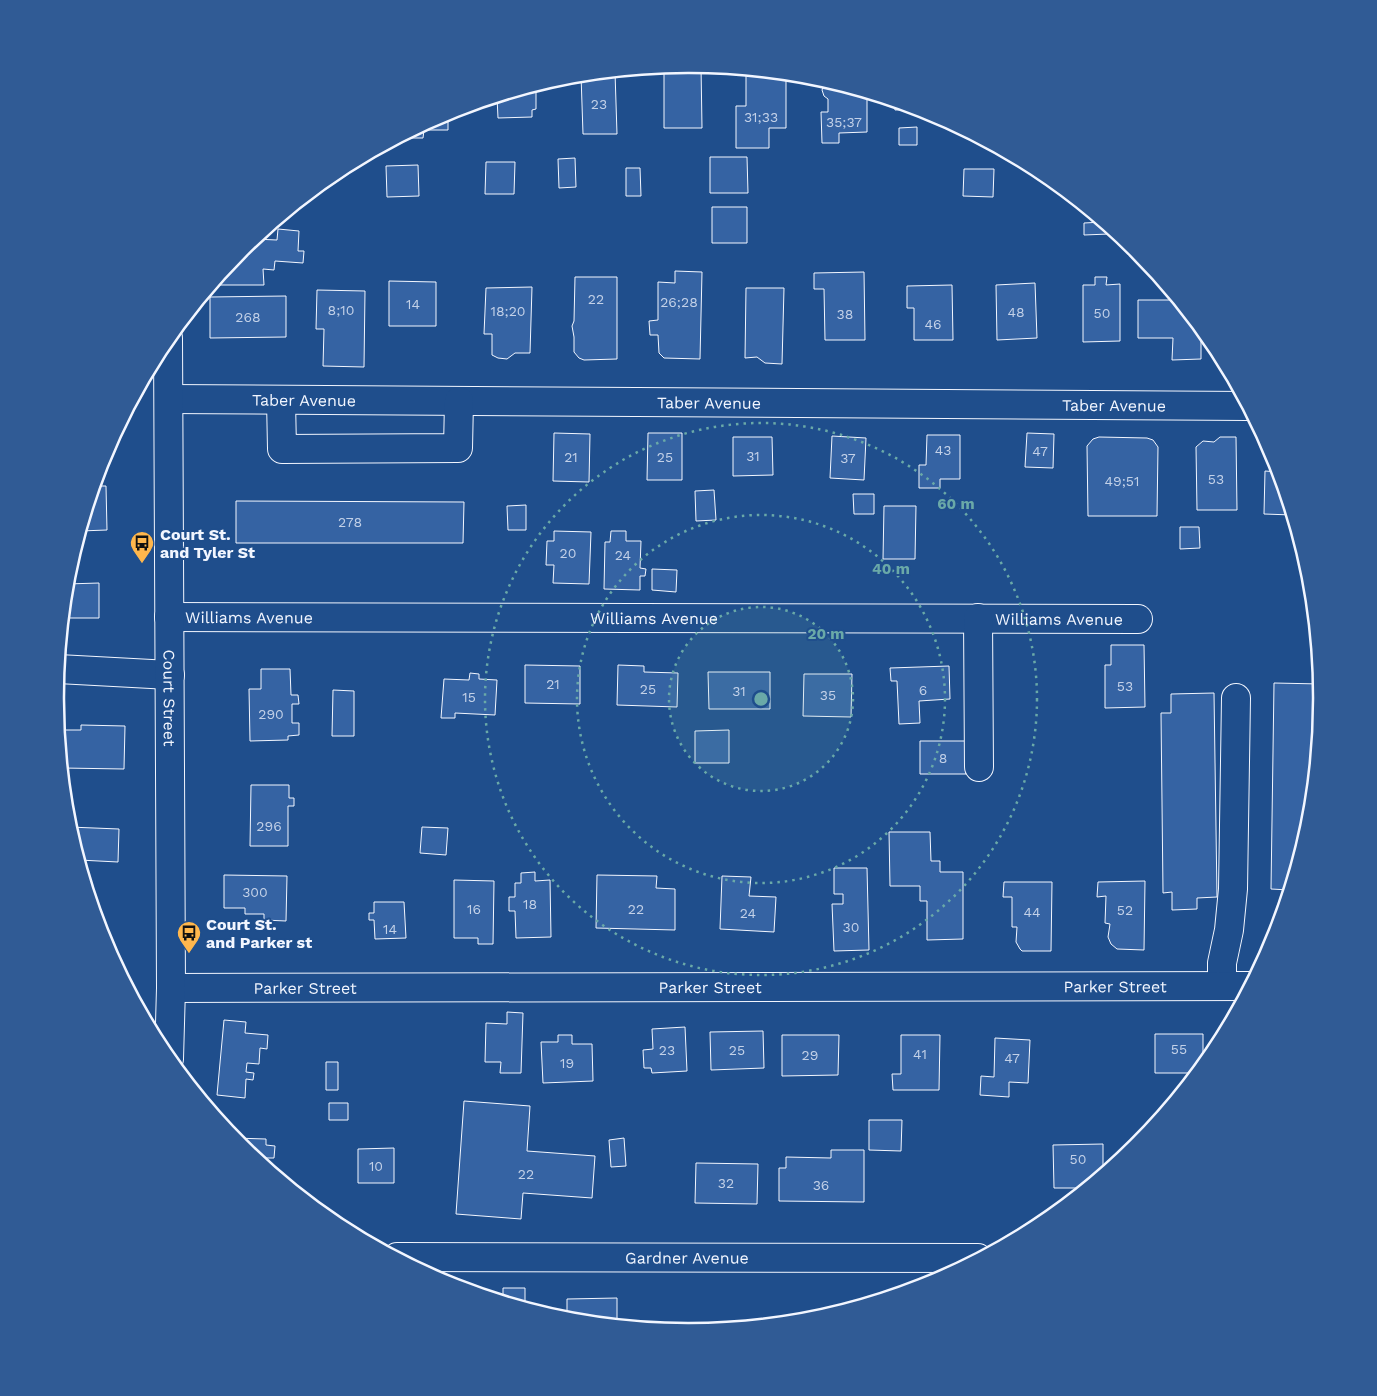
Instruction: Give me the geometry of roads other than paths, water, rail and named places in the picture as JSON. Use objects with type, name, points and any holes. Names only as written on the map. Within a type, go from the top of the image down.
[{"type":"street","name":"Court Street","points":[[168,352],[171,988],[169,1045]]},
{"type":"street","name":"Taber Avenue","points":[[169,400],[1241,406]]},
{"type":"street","points":[[281,400],[282,449],[458,448],[459,401]]},
{"type":"street","name":"Williams Avenue","points":[[169,617],[1138,618]]},
{"type":"street","points":[[978,618],[979,767]]},
{"type":"street","points":[[65,669],[170,675]]},
{"type":"street","points":[[1222,986],[1222,963],[1229,930],[1233,889],[1236,698]]},
{"type":"street","name":"Parker Street","points":[[171,988],[1243,986]]},
{"type":"street","name":"Gardner Avenue","points":[[410,1257],[965,1258]]},
{"type":"place","name":"Court St. and Tyler St","points":[[142,564]]},
{"type":"place","name":"Court St. and Parker st","points":[[189,954]]}]
